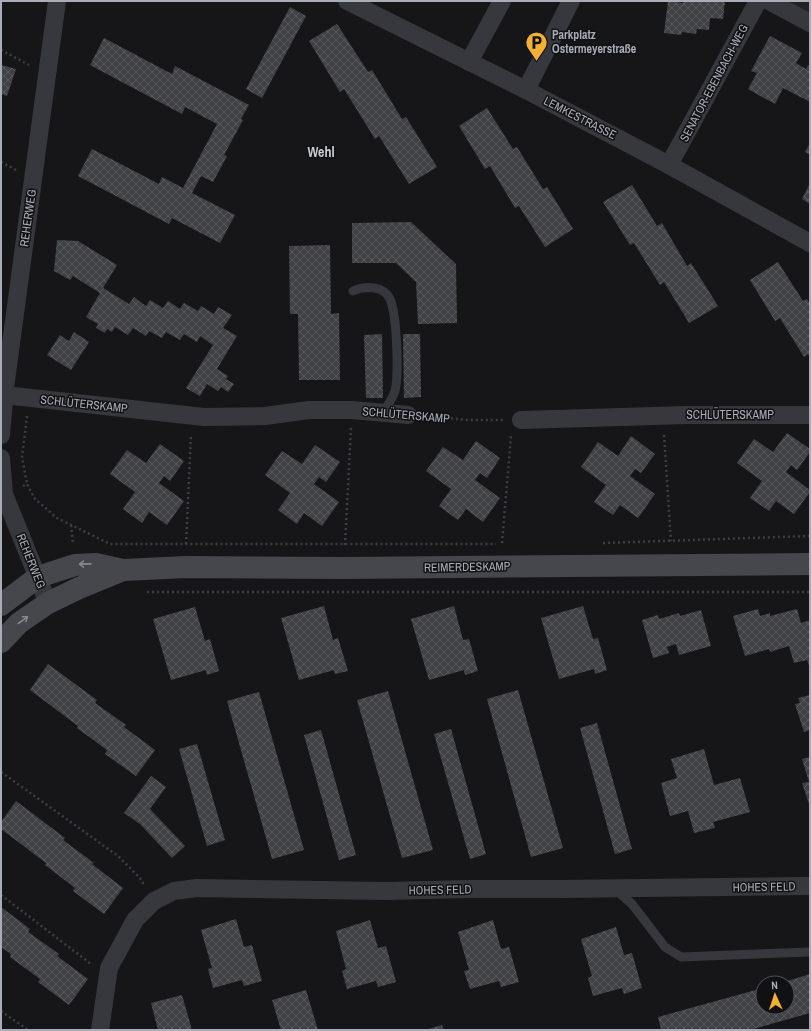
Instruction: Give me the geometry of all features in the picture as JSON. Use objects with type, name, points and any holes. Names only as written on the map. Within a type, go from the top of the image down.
[{"type":"main road","name":"REIMERDESKAMP","points":[[1,605],[38,577],[74,564],[96,564],[123,570],[186,566],[343,568],[810,564]]},
{"type":"main road","name":"REIMERDESKAMP","points":[[48,603],[79,588],[123,570]]},
{"type":"main road","name":"REHERWEG","points":[[1,642],[19,622],[48,603]]},
{"type":"street","name":"REHERWEG","points":[[1,435],[4,395],[57,1]]},
{"type":"street","name":"LEMKESTRASSE","points":[[347,1],[526,90],[669,165],[810,243]]},
{"type":"street","points":[[470,62],[502,1]]},
{"type":"street","points":[[526,90],[571,1]]},
{"type":"street","name":"SENATOR-EBENBACH-WEG","points":[[669,165],[758,1]]},
{"type":"street","points":[[769,1],[810,23]]},
{"type":"street","name":"SCHLÜTERSKAMP","points":[[4,395],[204,417],[265,416],[309,410],[352,410],[408,415]]},
{"type":"street","name":"SCHLÜTERSKAMP","points":[[516,420],[662,416],[810,415]]},
{"type":"street","name":"REHERWEG","points":[[1,458],[3,494],[48,603]]},
{"type":"street","name":"HOHES FELD","points":[[109,968],[135,920],[154,901],[174,891],[197,888],[386,891],[810,886]]},
{"type":"street","points":[[100,1030],[109,968]]},
{"type":"lane","points":[[353,291],[361,288],[379,288],[390,298],[395,319],[397,365],[394,391],[384,413]]},
{"type":"lane","points":[[614,889],[632,904],[665,947],[681,957],[810,952]]},
{"type":"path","points":[[1,50],[48,74]]},
{"type":"path","points":[[29,398],[22,458],[27,484],[35,499],[57,518],[110,544],[510,544]]},
{"type":"path","points":[[343,568],[352,410]]},
{"type":"path","points":[[186,544],[192,415]]},
{"type":"path","name":"SCHLÜTERSKAMP","points":[[408,415],[468,420],[516,420]]},
{"type":"path","points":[[662,416],[673,565]]},
{"type":"path","points":[[502,544],[516,420]]},
{"type":"path","points":[[3,494],[27,484]]},
{"type":"path","points":[[596,543],[810,536]]},
{"type":"path","points":[[144,592],[810,592]]},
{"type":"path","points":[[1,772],[118,856],[140,878],[154,901]]},
{"type":"path","points":[[1,895],[92,965],[109,968]]},
{"type":"path","points":[[1,1011],[28,1030]]},
{"type":"shaded area","points":[[788,1],[810,1],[810,13]]},
{"type":"building","points":[[668,1],[683,3],[683,1],[725,1],[723,19],[710,18],[709,30],[697,29],[696,34],[682,32],[681,35],[664,33]]},
{"type":"building","points":[[290,7],[306,16],[262,98],[246,89]]},
{"type":"building","points":[[337,24],[368,72],[372,70],[402,119],[406,117],[437,167],[409,184],[379,136],[375,139],[344,89],[340,92],[309,41]]},
{"type":"building","points":[[770,36],[802,53],[796,63],[806,69],[808,65],[810,66],[810,102],[783,88],[775,104],[748,89],[757,73],[751,71]]},
{"type":"building","points":[[104,38],[172,74],[175,66],[249,105],[241,119],[243,120],[224,155],[227,156],[213,182],[201,176],[192,193],[235,215],[220,243],[172,218],[169,224],[78,176],[92,149],[159,184],[162,177],[183,188],[217,124],[185,107],[182,114],[90,65]]},
{"type":"building","points":[[1,65],[16,69],[7,96],[1,94]]},
{"type":"building","points":[[487,108],[513,149],[517,147],[543,189],[547,187],[573,229],[545,247],[519,206],[515,208],[490,166],[485,169],[459,126]]},
{"type":"building","points":[[810,143],[810,155],[805,152]]},
{"type":"building","points":[[810,183],[810,204],[802,199]]},
{"type":"building","points":[[632,185],[657,226],[662,223],[687,266],[691,263],[718,306],[689,323],[664,282],[660,285],[634,243],[630,245],[603,202]]},
{"type":"building","points":[[411,222],[456,264],[457,323],[418,324],[416,282],[396,263],[352,263],[352,223]]},
{"type":"building","points":[[57,240],[78,241],[117,265],[103,288],[129,304],[134,297],[146,306],[150,300],[163,308],[168,301],[180,309],[184,303],[198,311],[201,306],[214,314],[218,307],[232,315],[223,328],[237,336],[217,369],[228,376],[226,379],[234,384],[228,392],[221,387],[218,391],[207,384],[200,396],[186,388],[213,345],[200,336],[197,342],[184,334],[180,340],[166,332],[162,338],[149,331],[146,336],[133,328],[128,335],[115,327],[112,332],[107,329],[105,333],[96,328],[98,324],[86,317],[100,293],[73,276],[70,280],[54,271]]},
{"type":"building","points":[[330,245],[331,314],[339,313],[340,380],[299,380],[298,314],[290,314],[289,246]]},
{"type":"building","points":[[778,262],[803,301],[807,299],[810,304],[810,358],[808,354],[804,357],[780,318],[775,321],[750,280]]},
{"type":"building","points":[[74,332],[89,342],[71,370],[47,355],[60,335],[69,341]]},
{"type":"building","points":[[382,334],[383,398],[366,398],[364,335]]},
{"type":"building","points":[[403,334],[420,334],[421,397],[404,398]]},
{"type":"building","points":[[787,433],[810,449],[810,452],[797,470],[791,465],[786,472],[810,490],[794,514],[776,501],[769,511],[750,498],[762,481],[737,463],[754,439],[773,452]]},
{"type":"building","points":[[631,436],[655,454],[641,473],[635,469],[630,476],[655,494],[638,518],[620,505],[613,515],[594,502],[606,485],[581,467],[598,442],[618,456]]},
{"type":"building","points":[[476,441],[500,458],[487,478],[480,473],[475,480],[500,498],[483,522],[466,509],[458,520],[439,506],[451,489],[426,471],[443,447],[463,460]]},
{"type":"building","points":[[160,444],[184,461],[170,481],[164,476],[159,483],[184,501],[167,525],[149,512],[142,523],[123,509],[135,492],[110,474],[127,450],[146,463]]},
{"type":"building","points":[[315,445],[340,462],[326,482],[319,477],[314,484],[339,502],[322,526],[304,513],[297,524],[278,510],[290,493],[265,475],[282,451],[302,464]]},
{"type":"building","points":[[324,606],[333,640],[338,638],[348,671],[335,674],[334,670],[299,680],[281,618]]},
{"type":"building","points":[[454,606],[463,640],[469,639],[478,671],[465,675],[464,670],[429,680],[411,619]]},
{"type":"building","points":[[583,606],[593,639],[598,638],[607,670],[595,674],[594,669],[559,679],[541,618]]},
{"type":"building","points":[[195,607],[205,641],[210,639],[219,671],[207,675],[206,670],[171,680],[153,619]]},
{"type":"building","points":[[758,609],[760,616],[770,613],[770,616],[797,609],[801,623],[810,620],[810,668],[807,660],[794,663],[789,646],[770,652],[769,649],[745,656],[733,616]]},
{"type":"building","points":[[701,610],[711,646],[679,655],[676,644],[667,647],[669,653],[653,658],[642,620],[658,615],[659,619],[679,613],[680,616]]},
{"type":"building","points":[[48,664],[97,700],[95,703],[126,725],[124,727],[155,750],[136,776],[105,754],[107,750],[30,690]]},
{"type":"building","points":[[518,690],[563,848],[531,857],[487,699]]},
{"type":"building","points":[[388,691],[433,850],[402,858],[357,700]]},
{"type":"building","points":[[259,692],[304,850],[272,859],[227,701]]},
{"type":"building","points":[[810,695],[810,730],[804,732],[795,704],[800,703],[798,698]]},
{"type":"building","points":[[597,723],[632,849],[615,854],[580,728]]},
{"type":"building","points":[[451,729],[486,854],[470,859],[434,734]]},
{"type":"building","points":[[321,730],[356,855],[339,860],[304,735]]},
{"type":"building","points":[[197,744],[225,840],[207,846],[179,749]]},
{"type":"building","points":[[704,749],[714,785],[740,778],[750,812],[713,822],[715,828],[694,833],[688,811],[670,816],[661,783],[677,778],[671,759]]},
{"type":"building","points":[[810,757],[810,807],[802,783],[809,782],[802,759]]},
{"type":"building","points":[[151,776],[166,787],[150,809],[185,846],[172,858],[140,824],[124,813]]},
{"type":"building","points":[[16,801],[65,838],[63,840],[94,863],[92,864],[123,888],[104,914],[73,891],[75,888],[45,865],[46,863],[1,829],[1,822]]},
{"type":"building","points":[[1,907],[30,929],[28,932],[59,954],[57,956],[88,979],[69,1005],[38,982],[40,979],[10,957],[11,954],[1,947]]},
{"type":"building","points":[[236,919],[244,947],[252,945],[262,981],[244,986],[242,980],[213,988],[208,969],[212,968],[201,930]]},
{"type":"building","points":[[370,920],[378,948],[386,946],[396,982],[378,987],[376,981],[347,989],[342,971],[346,969],[336,931]]},
{"type":"building","points":[[493,920],[501,949],[509,947],[519,982],[501,987],[499,981],[470,989],[464,971],[469,970],[458,932]]},
{"type":"building","points":[[616,927],[624,955],[632,953],[642,988],[624,994],[622,988],[593,996],[588,978],[592,976],[581,939]]},
{"type":"building","points":[[810,974],[810,1013],[750,1030],[661,1030],[658,1017],[755,990],[755,1015],[795,1015],[795,979]]},
{"type":"building","points":[[306,990],[318,1030],[281,1030],[272,1000]]},
{"type":"building","points":[[182,995],[192,1030],[158,1030],[151,1003]]},
{"type":"building","points":[[442,1025],[444,1030],[425,1030]]},
{"type":"place","name":"Parkplatz Ostermeyerstraße","points":[[537,62]]},
{"type":"district","name":"Wehl","points":[[321,152]]}]
